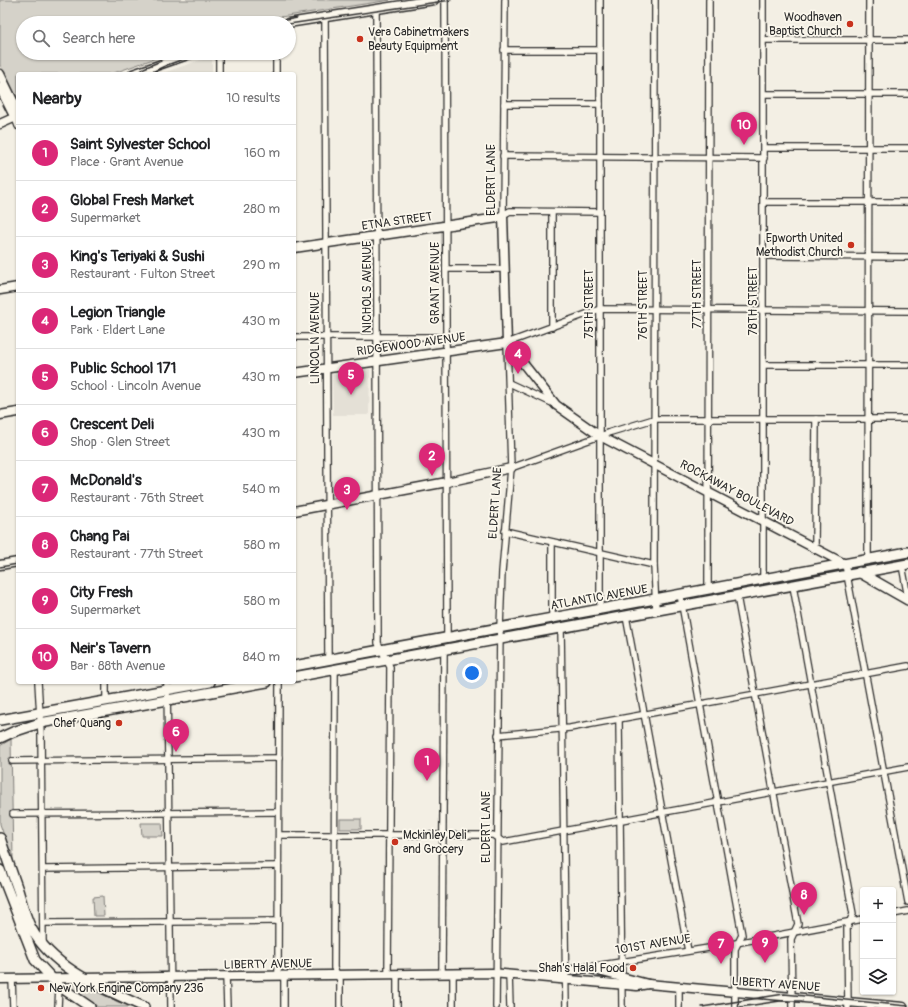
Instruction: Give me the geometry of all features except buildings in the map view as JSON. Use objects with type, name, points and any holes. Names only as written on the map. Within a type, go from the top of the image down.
[{"type":"main road","name":"ATLANTIC AVENUE","points":[[296,666],[382,651],[552,617],[908,552]]},
{"type":"main road","name":"ROCKAWAY BOULEVARD","points":[[845,564],[908,599]]},
{"type":"main road","name":"ATLANTIC AVENUE","points":[[296,677],[793,586],[905,564]]},
{"type":"main road","points":[[0,720],[106,701],[168,686],[189,684]]},
{"type":"main road","points":[[0,738],[40,723],[256,684]]},
{"type":"main road","points":[[0,838],[26,916],[43,945],[54,956],[85,978],[113,994],[144,1007]]},
{"type":"main road","points":[[0,870],[35,960],[59,986],[90,1007]]},
{"type":"street","points":[[296,21],[434,0]]},
{"type":"street","name":"GRANT AVENUE","points":[[445,0],[447,638]]},
{"type":"street","name":"ELDERT LANE","points":[[496,1007],[500,628],[505,531],[511,468],[503,215],[505,0]]},
{"type":"street","name":"75TH STREET","points":[[600,0],[600,609]]},
{"type":"street","name":"76TH STREET","points":[[655,0],[654,599],[656,610]]},
{"type":"street","name":"77TH STREET","points":[[708,588],[709,0]]},
{"type":"street","name":"78TH STREET","points":[[763,0],[763,578]]},
{"type":"street","points":[[868,559],[869,0]]},
{"type":"street","name":"NICHOLS AVENUE","points":[[376,8],[378,644],[387,660]]},
{"type":"street","name":"LINCOLN AVENUE","points":[[325,16],[328,660]]},
{"type":"street","points":[[764,40],[908,40]]},
{"type":"street","points":[[504,50],[600,50]]},
{"type":"street","points":[[139,72],[173,60]]},
{"type":"street","points":[[219,60],[219,72]]},
{"type":"street","points":[[276,60],[276,72]]},
{"type":"street","points":[[0,74],[16,115]]},
{"type":"street","points":[[0,88],[16,116]]},
{"type":"street","points":[[764,94],[908,94]]},
{"type":"street","points":[[2,123],[8,103]]},
{"type":"street","points":[[504,104],[600,104]]},
{"type":"street","points":[[2,123],[16,118]]},
{"type":"street","points":[[764,148],[908,148]]},
{"type":"street","points":[[503,156],[764,158]]},
{"type":"street","points":[[764,202],[908,202]]},
{"type":"street","points":[[503,215],[510,211],[600,212]]},
{"type":"street","points":[[552,212],[552,327]]},
{"type":"street","name":"ETNA STREET","points":[[296,248],[498,218],[503,215]]},
{"type":"street","points":[[764,256],[908,257]]},
{"type":"street","points":[[446,269],[504,269]]},
{"type":"street","points":[[0,290],[16,287]]},
{"type":"street","points":[[507,343],[600,309],[908,311]]},
{"type":"street","points":[[296,337],[446,337]]},
{"type":"street","name":"RIDGEWOOD AVENUE","points":[[296,372],[507,343]]},
{"type":"street","name":"ROCKAWAY BOULEVARD","points":[[507,343],[556,405]]},
{"type":"street","points":[[764,365],[908,366]]},
{"type":"street","name":"ROCKAWAY BOULEVARD","points":[[509,383],[556,405],[600,436],[845,564]]},
{"type":"street","points":[[0,415],[16,412]]},
{"type":"street","points":[[296,511],[447,482],[511,468],[600,436],[654,419],[908,419]]},
{"type":"street","points":[[815,549],[816,419]]},
{"type":"street","points":[[505,531],[654,565]]},
{"type":"street","points":[[552,542],[552,617]]},
{"type":"street","points":[[0,565],[16,562]]},
{"type":"street","points":[[845,564],[908,902]]},
{"type":"street","points":[[905,564],[908,599]]},
{"type":"street","points":[[793,586],[853,914],[847,928],[848,1004]]},
{"type":"street","points":[[680,594],[742,935],[735,949],[735,1007]]},
{"type":"street","points":[[737,596],[798,924],[791,939],[792,1007]]},
{"type":"street","points":[[626,616],[688,951]]},
{"type":"street","points":[[561,628],[566,1007]]},
{"type":"street","points":[[442,973],[444,649]]},
{"type":"street","points":[[387,660],[390,667],[388,974]]},
{"type":"street","points":[[498,735],[562,729],[619,720],[908,666]]},
{"type":"street","points":[[335,669],[334,968],[340,980],[340,1007]]},
{"type":"street","points":[[38,684],[42,761],[43,945]]},
{"type":"street","points":[[106,684],[106,701]]},
{"type":"street","points":[[279,684],[278,921],[284,1007]]},
{"type":"street","points":[[168,686],[171,1007]]},
{"type":"street","points":[[619,720],[622,1007]]},
{"type":"street","points":[[12,761],[279,758]]},
{"type":"street","points":[[278,835],[493,835],[503,842],[908,767]]},
{"type":"street","points":[[13,814],[42,815],[278,812]]},
{"type":"street","points":[[42,869],[278,866]]},
{"type":"street","points":[[896,913],[908,911]]},
{"type":"street","name":"101ST AVENUE","points":[[566,975],[587,968],[621,961],[688,951],[860,920]]},
{"type":"street","points":[[43,923],[278,921]]},
{"type":"street","name":"LIBERTY AVENUE","points":[[587,968],[622,981]]},
{"type":"street","name":"LIBERTY AVENUE","points":[[0,979],[442,973],[497,973],[536,976],[566,975],[622,981],[644,986],[648,984],[792,997],[848,1004],[902,1007]]},
{"type":"street","points":[[453,973],[453,1007]]},
{"type":"street","points":[[397,974],[397,1007]]},
{"type":"street","points":[[509,974],[510,1007]]},
{"type":"street","points":[[226,976],[226,1007]]},
{"type":"street","points":[[12,979],[13,1007]]},
{"type":"street","points":[[58,1007],[59,986]]},
{"type":"street","points":[[679,988],[679,1007]]},
{"type":"shaded area","points":[[0,0],[390,0],[287,16],[16,16],[16,60],[150,60],[117,72],[16,72],[16,96],[0,65]]},
{"type":"shaded area","points":[[200,60],[212,60],[212,72],[166,72]]},
{"type":"shaded area","points":[[370,369],[369,415],[333,415],[332,374]]},
{"type":"shaded area","points":[[11,739],[13,861],[0,824],[0,746]]},
{"type":"shaded area","points":[[340,819],[361,819],[361,829],[340,829]]},
{"type":"shaded area","points":[[141,823],[162,823],[163,836],[142,836]]},
{"type":"shaded area","points":[[103,896],[104,916],[94,916],[93,897]]},
{"type":"shaded area","points":[[81,984],[118,1002],[134,1007],[98,1007],[65,985]]},
{"type":"railway","points":[[296,23],[451,0]]},
{"type":"railway","points":[[152,72],[181,60]]},
{"type":"railway","points":[[140,72],[144,68],[161,61]]},
{"type":"railway","points":[[0,567],[16,564]]},
{"type":"railway","points":[[702,1007],[784,994],[908,1006]]},
{"type":"railway","points":[[740,1007],[780,1001],[802,1001]]},
{"type":"place","name":"Woodhaven Baptist Church","points":[[850,24]]},
{"type":"place","name":"Vera Cabinetmakers Beauty Equipment","points":[[360,39]]},
{"type":"place","name":"Neir's Tavern","points":[[744,145]]},
{"type":"place","name":"Epworth United Methodist Church","points":[[851,245]]},
{"type":"place","name":"Legion Triangle","points":[[518,374]]},
{"type":"place","name":"Public School 171","points":[[351,395]]},
{"type":"place","name":"Global Fresh Market","points":[[432,476]]},
{"type":"place","name":"King's Teriyaki & Sushi","points":[[347,510]]},
{"type":"place","name":"Chef Quang","points":[[119,723]]},
{"type":"place","name":"Crescent Deli","points":[[176,752]]},
{"type":"place","name":"Saint Sylvester School","points":[[427,781]]},
{"type":"place","name":"Mckinley Deli and Grocery","points":[[395,842]]},
{"type":"place","name":"Chang Pai","points":[[804,915]]},
{"type":"place","name":"City Fresh","points":[[765,963]]},
{"type":"place","name":"McDonald's","points":[[721,964]]},
{"type":"place","name":"Shah's Halal Food","points":[[633,968]]},
{"type":"place","name":"New York Engine Company 236","points":[[41,988]]}]
